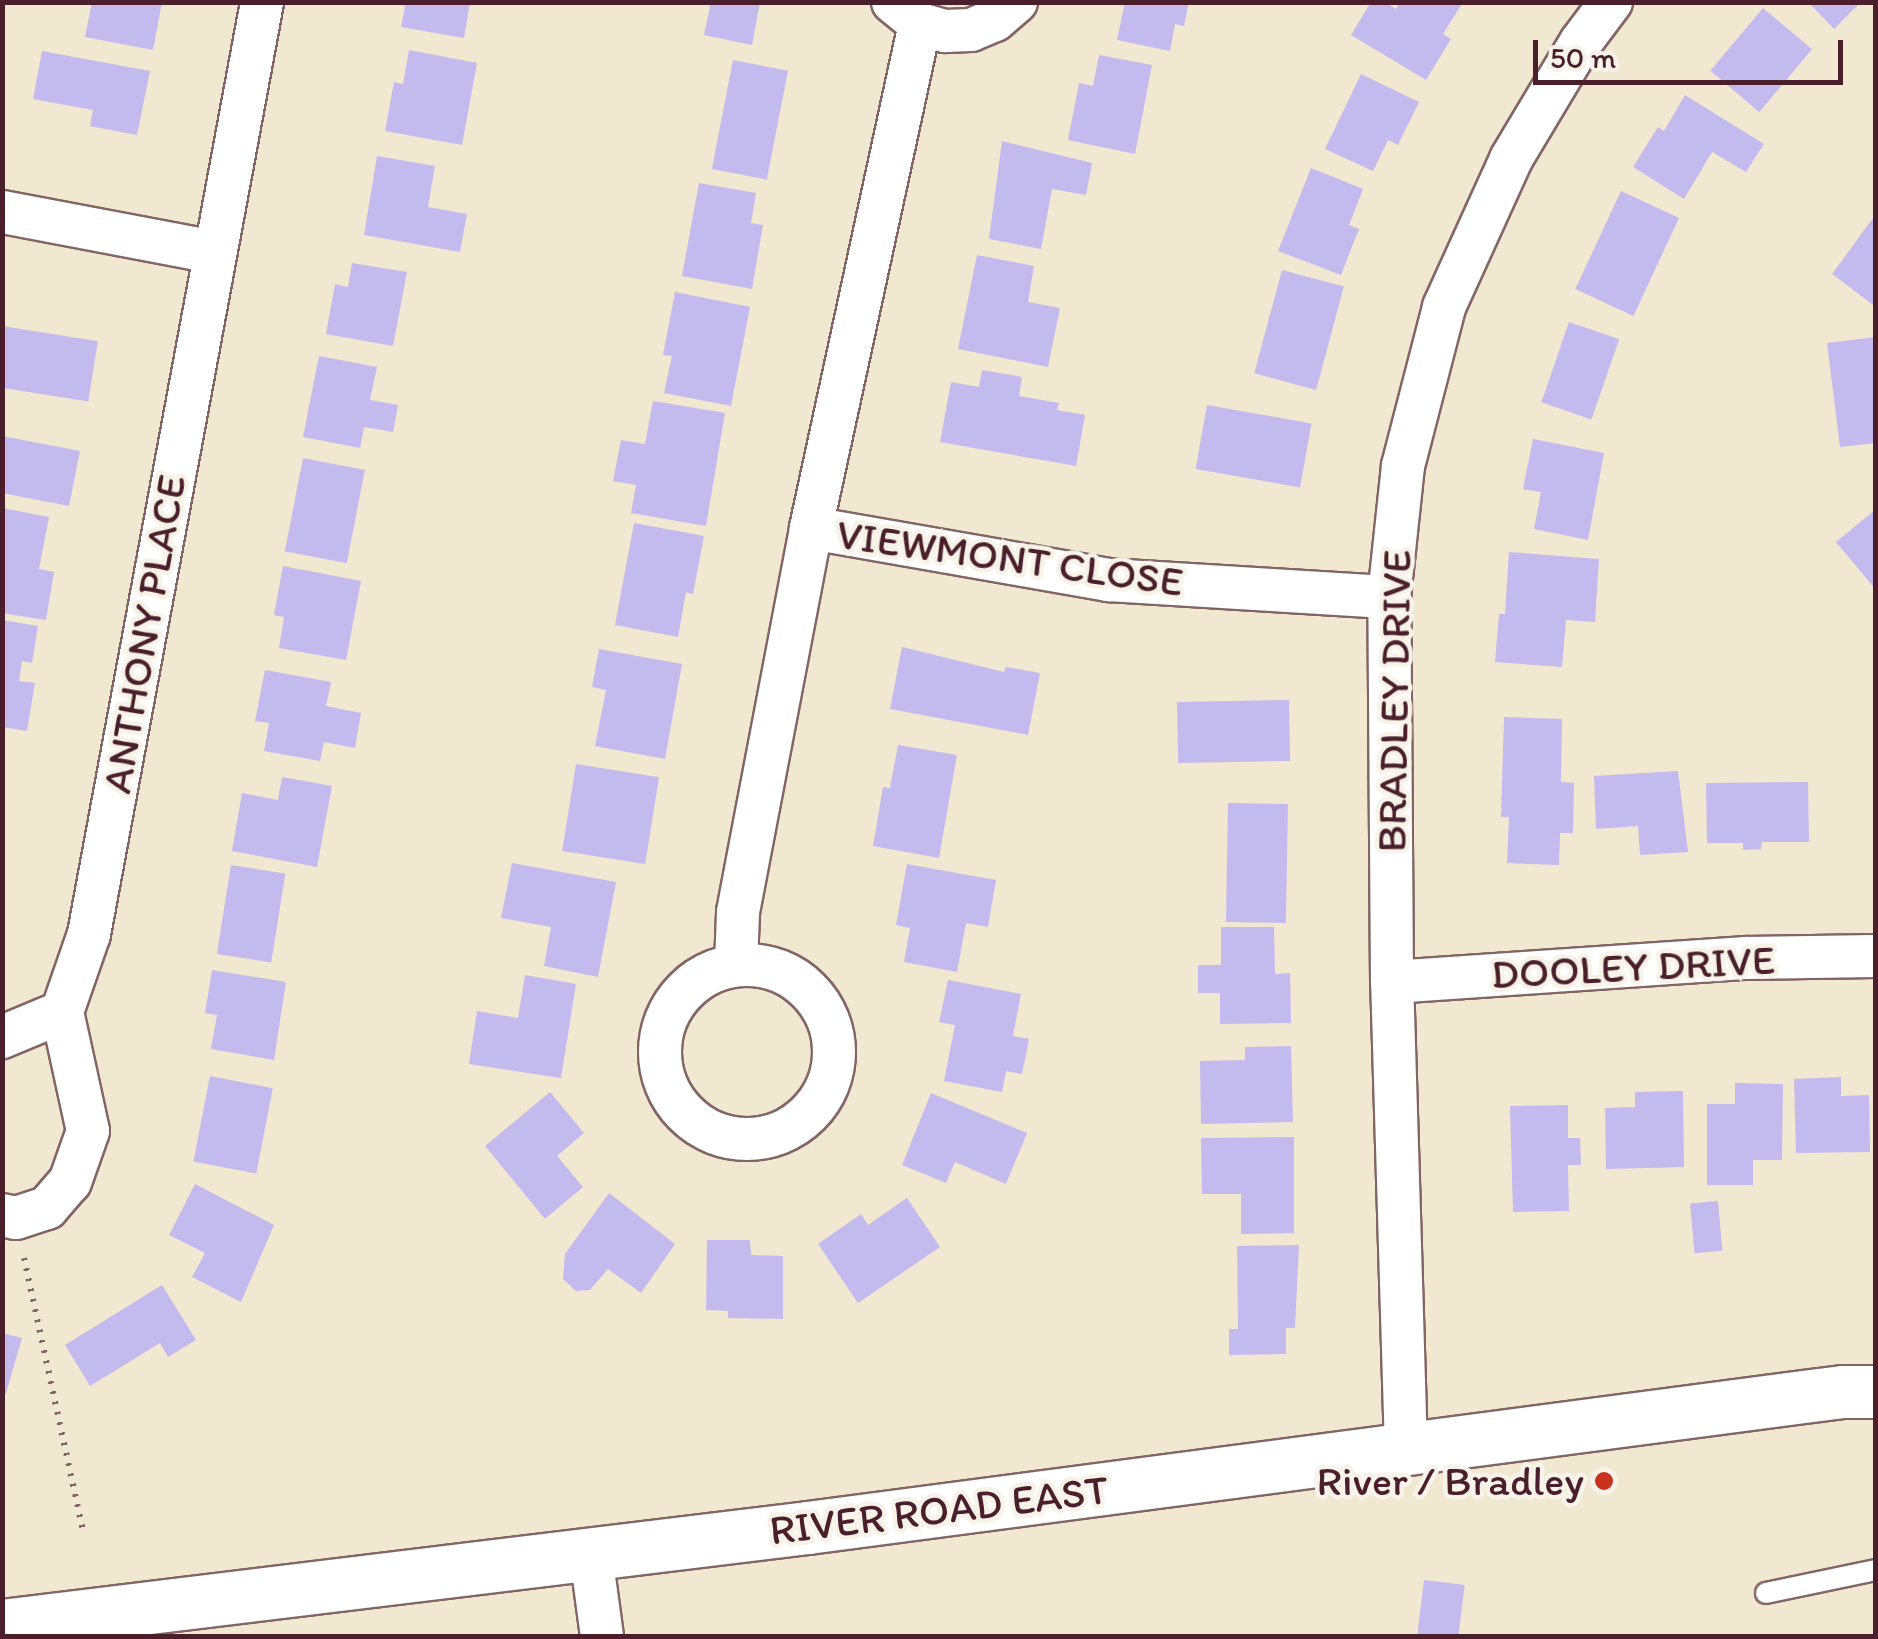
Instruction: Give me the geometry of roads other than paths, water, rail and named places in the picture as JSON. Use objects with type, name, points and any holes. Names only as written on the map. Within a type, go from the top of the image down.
[{"type":"street","name":"ANTHONY PLACE","points":[[62,1012],[90,934],[262,2]]},
{"type":"street","name":"VIEWMONT CLOSE","points":[[736,965],[738,912],[906,13],[945,31],[971,30],[996,20],[1016,2]]},
{"type":"street","name":"BRADLEY DRIVE","points":[[1406,1448],[1392,982],[1389,596],[1403,466],[1444,307],[1510,159],[1581,42],[1611,2]]},
{"type":"street","points":[[2,212],[214,252]]},
{"type":"street","name":"VIEWMONT CLOSE","points":[[811,528],[1109,580],[1389,596]]},
{"type":"street","name":"DOOLEY DRIVE","points":[[1392,982],[1746,958],[1876,956]]},
{"type":"street","points":[[736,965],[764,966],[801,984],[827,1017],[834,1043],[832,1071],[822,1098],[791,1126],[752,1139],[723,1136],[696,1123],[675,1102],[662,1075],[660,1046],[668,1017],[684,992],[707,974],[736,965]]},
{"type":"street","points":[[2,1036],[62,1012],[88,1132],[70,1182],[47,1208],[9,1216]]},
{"type":"street","name":"RIVER ROAD EAST","points":[[2,1626],[591,1555],[1843,1392],[1876,1392]]},
{"type":"street","points":[[591,1555],[602,1636]]},
{"type":"lane","points":[[1766,1593],[1876,1570]]},
{"type":"place","name":"River / Bradley","points":[[1604,1481]]}]
